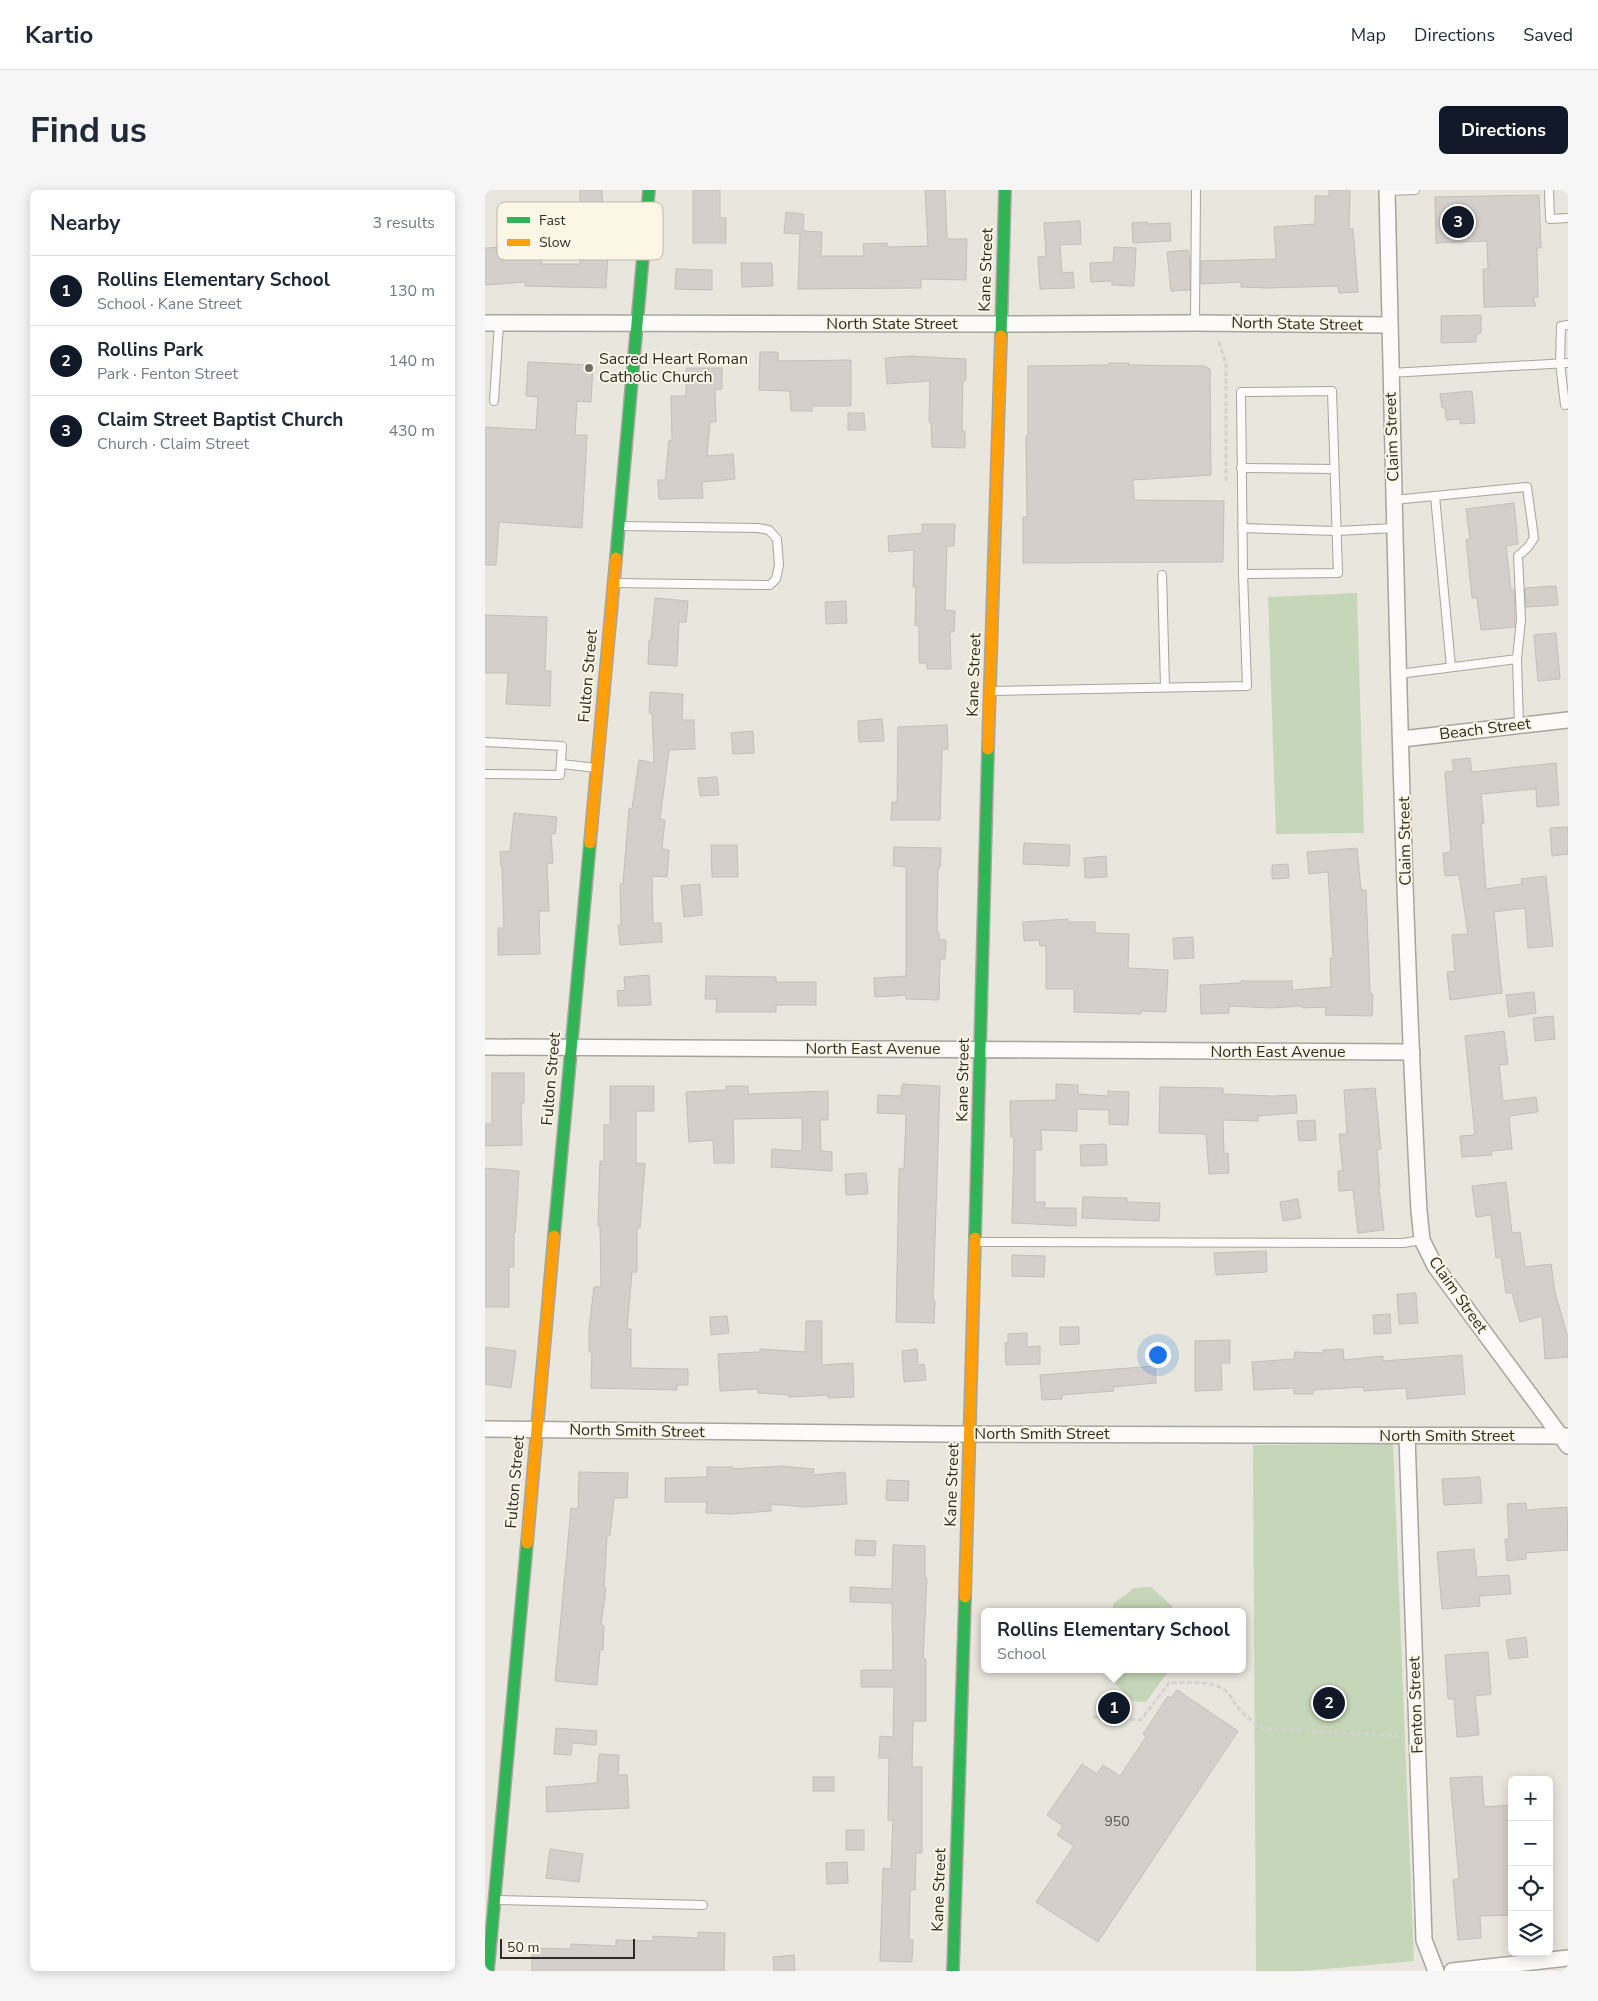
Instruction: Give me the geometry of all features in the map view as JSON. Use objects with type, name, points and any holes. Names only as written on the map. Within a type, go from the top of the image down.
[{"type":"street","name":"Kane Street","points":[[953,1971],[1005,190]]},
{"type":"street","name":"Claim Street","points":[[1387,191],[1390,373],[1401,739],[1412,1052],[1422,1240],[1435,1266],[1566,1440]]},
{"type":"street","name":"Fulton Street","points":[[488,1971],[643,260]]},
{"type":"street","name":"North State Street","points":[[492,322],[1390,325]]},
{"type":"street","name":"Beach Street","points":[[1401,739],[1568,720]]},
{"type":"street","name":"North East Avenue","points":[[485,1047],[1412,1052]]},
{"type":"street","name":"North Smith Street","points":[[485,1429],[1407,1436],[1566,1440]]},
{"type":"street","name":"Fenton Street","points":[[1407,1436],[1424,1940],[1436,1971]]},
{"type":"street","points":[[1452,1971],[1568,1958]]},
{"type":"lane","points":[[1195,323],[1196,190]]},
{"type":"lane","points":[[1387,191],[1415,190]]},
{"type":"lane","points":[[1549,190],[1549,219],[1568,218]]},
{"type":"lane","points":[[492,322],[494,401]]},
{"type":"lane","points":[[1568,325],[1561,326],[1565,404],[1568,404]]},
{"type":"lane","points":[[1390,373],[1564,363]]},
{"type":"lane","points":[[990,690],[1247,686],[1243,574],[1242,528],[1241,392],[1332,391],[1338,574],[1243,574]]},
{"type":"lane","points":[[1241,468],[1334,469]]},
{"type":"lane","points":[[1394,500],[1527,487],[1534,538],[1518,556],[1521,619],[1517,659],[1519,725]]},
{"type":"lane","points":[[1435,496],[1451,667]]},
{"type":"lane","points":[[613,583],[770,585],[776,580],[779,565],[777,539],[769,530],[758,528],[618,526]]},
{"type":"lane","points":[[1242,528],[1337,531],[1395,528]]},
{"type":"lane","points":[[1162,575],[1165,687]]},
{"type":"lane","points":[[1399,674],[1517,659]]},
{"type":"lane","points":[[485,742],[562,746],[560,775],[485,774]]},
{"type":"lane","points":[[562,764],[596,768]]},
{"type":"lane","points":[[975,1242],[1403,1243],[1422,1240]]},
{"type":"lane","points":[[493,1900],[703,1905]]},
{"type":"path","points":[[1219,342],[1226,364],[1226,482]]},
{"type":"path","points":[[1093,1717],[1141,1720],[1169,1683],[1198,1683],[1215,1686],[1227,1692],[1237,1706],[1251,1720],[1263,1728],[1401,1736]]},
{"type":"green space","points":[[1357,593],[1364,833],[1276,834],[1268,597]]},
{"type":"green space","points":[[1393,1444],[1414,1961],[1302,1971],[1256,1971],[1253,1445]]},
{"type":"green space","points":[[1151,1587],[1172,1608],[1113,1608],[1113,1604],[1134,1588]]},
{"type":"green space","points":[[1113,1673],[1167,1673],[1146,1702],[1133,1701],[1114,1683]]},
{"type":"building","points":[[580,190],[602,190],[602,202],[580,202]]},
{"type":"building","points":[[693,190],[720,190],[720,218],[726,218],[726,243],[693,243]]},
{"type":"building","points":[[925,190],[945,190],[947,239],[967,239],[966,280],[921,279],[921,288],[798,289],[800,234],[784,233],[786,212],[804,214],[803,231],[822,232],[821,256],[864,256],[863,244],[887,243],[888,247],[928,246]]},
{"type":"building","points":[[1329,190],[1350,190],[1349,229],[1353,229],[1358,292],[1339,293],[1338,286],[1268,288],[1241,287],[1241,282],[1201,284],[1201,261],[1276,259],[1274,227],[1315,224],[1315,196],[1329,196]]},
{"type":"building","points":[[1539,195],[1541,248],[1537,248],[1538,297],[1533,297],[1536,306],[1484,307],[1483,269],[1488,269],[1487,241],[1436,243],[1435,197]]},
{"type":"building","points":[[1080,221],[1081,244],[1060,245],[1062,273],[1073,272],[1074,288],[1040,289],[1038,257],[1046,256],[1044,223]]},
{"type":"building","points":[[1148,222],[1148,224],[1170,223],[1171,241],[1133,243],[1132,223]]},
{"type":"building","points":[[497,247],[497,260],[541,260],[541,264],[580,264],[580,260],[608,260],[606,288],[525,286],[525,282],[485,285],[485,248]]},
{"type":"building","points":[[1114,247],[1136,248],[1134,286],[1112,285],[1112,281],[1091,282],[1090,263],[1113,262]]},
{"type":"building","points":[[1188,250],[1190,290],[1171,291],[1167,252]]},
{"type":"building","points":[[741,263],[772,263],[773,286],[742,287]]},
{"type":"building","points":[[676,269],[712,270],[712,290],[675,289]]},
{"type":"building","points":[[1481,315],[1481,333],[1476,335],[1476,342],[1441,343],[1441,316]]},
{"type":"building","points":[[760,352],[778,352],[778,361],[851,360],[851,406],[812,406],[812,411],[791,411],[790,391],[759,390]]},
{"type":"building","points":[[910,356],[966,359],[966,380],[963,380],[962,431],[965,431],[965,448],[932,447],[931,422],[929,422],[930,381],[887,384],[885,358]]},
{"type":"building","points":[[528,362],[593,365],[591,402],[577,401],[575,435],[587,435],[582,528],[499,522],[496,565],[485,565],[485,427],[536,430],[538,397],[526,396]]},
{"type":"building","points":[[1109,363],[1204,366],[1210,369],[1211,475],[1133,480],[1134,500],[1224,501],[1223,562],[1023,563],[1023,517],[1027,517],[1026,436],[1028,436],[1028,366],[1109,365]]},
{"type":"building","points":[[686,368],[722,368],[722,389],[715,390],[716,422],[710,422],[707,456],[733,454],[735,479],[702,482],[703,498],[659,499],[658,480],[665,480],[669,440],[672,441],[671,396],[686,396]]},
{"type":"building","points":[[1472,391],[1475,423],[1460,424],[1460,419],[1446,420],[1445,408],[1442,408],[1440,394]]},
{"type":"building","points":[[848,413],[864,413],[865,430],[848,430]]},
{"type":"building","points":[[1514,503],[1518,544],[1506,546],[1511,590],[1514,589],[1515,627],[1481,630],[1477,598],[1472,598],[1466,540],[1470,539],[1466,509]]},
{"type":"building","points":[[922,524],[955,524],[954,546],[947,546],[945,610],[955,611],[954,632],[950,632],[951,669],[927,669],[927,663],[919,663],[919,626],[915,625],[916,587],[913,587],[914,550],[889,552],[888,536],[922,533]]},
{"type":"building","points":[[1556,586],[1558,605],[1526,607],[1525,588]]},
{"type":"building","points":[[655,598],[688,601],[686,622],[679,622],[677,666],[648,664],[649,640],[651,640]]},
{"type":"building","points":[[846,601],[847,623],[826,624],[825,602]]},
{"type":"building","points":[[485,615],[547,617],[545,671],[551,671],[550,706],[506,704],[508,673],[485,673]]},
{"type":"building","points":[[1556,633],[1560,679],[1538,681],[1534,635]]},
{"type":"building","points":[[650,692],[683,694],[682,720],[694,720],[695,749],[669,750],[660,819],[665,820],[662,849],[669,850],[667,877],[652,876],[653,923],[661,923],[662,942],[620,945],[618,925],[621,925],[620,884],[623,884],[629,808],[632,809],[639,760],[654,763],[652,714],[649,713]]},
{"type":"building","points":[[882,719],[884,741],[859,742],[858,721]]},
{"type":"building","points":[[947,725],[948,749],[942,750],[940,820],[891,820],[892,802],[897,802],[898,727]]},
{"type":"building","points":[[753,731],[754,753],[733,754],[731,733]]},
{"type":"building","points":[[1470,758],[1472,772],[1556,763],[1559,805],[1537,807],[1536,789],[1481,794],[1484,823],[1481,824],[1486,889],[1522,884],[1521,879],[1546,876],[1553,946],[1528,948],[1525,908],[1494,912],[1502,993],[1450,1000],[1447,972],[1455,971],[1452,935],[1468,934],[1459,875],[1445,876],[1443,853],[1451,852],[1445,772],[1454,771],[1452,760]]},
{"type":"building","points":[[717,777],[719,795],[700,796],[698,778]]},
{"type":"building","points":[[514,813],[557,817],[555,834],[551,834],[553,863],[547,864],[549,911],[539,911],[540,954],[498,955],[498,928],[504,928],[500,852],[510,851]]},
{"type":"building","points":[[1568,827],[1568,854],[1552,856],[1550,828]]},
{"type":"building","points":[[1024,843],[1070,845],[1069,866],[1023,864]]},
{"type":"building","points":[[711,845],[737,845],[738,877],[712,877]]},
{"type":"building","points":[[894,847],[941,848],[940,868],[938,868],[937,932],[939,932],[939,940],[946,940],[945,959],[940,959],[939,1000],[906,999],[906,995],[875,997],[874,978],[906,976],[906,867],[893,866]]},
{"type":"building","points":[[1357,848],[1361,890],[1366,890],[1370,994],[1373,994],[1372,1016],[1325,1015],[1326,1007],[1302,1008],[1302,1006],[1272,1008],[1229,1006],[1229,1013],[1201,1014],[1200,985],[1241,983],[1241,981],[1292,981],[1292,990],[1331,987],[1330,958],[1333,958],[1328,872],[1309,874],[1307,852]]},
{"type":"building","points":[[1106,856],[1107,877],[1085,878],[1084,858]]},
{"type":"building","points":[[1288,864],[1289,878],[1272,879],[1272,865]]},
{"type":"building","points":[[700,884],[702,915],[684,917],[681,886]]},
{"type":"building","points":[[1068,919],[1068,922],[1095,922],[1095,933],[1129,934],[1128,968],[1168,970],[1166,1012],[1141,1011],[1141,1014],[1074,1012],[1074,989],[1046,989],[1046,946],[1040,946],[1039,940],[1024,941],[1023,922]]},
{"type":"building","points":[[1193,937],[1194,958],[1174,959],[1173,938]]},
{"type":"building","points":[[649,975],[651,1005],[618,1006],[617,991],[625,990],[624,977]]},
{"type":"building","points":[[706,976],[776,977],[776,982],[816,982],[816,1005],[776,1005],[776,1012],[716,1012],[717,999],[705,999]]},
{"type":"building","points":[[1534,992],[1536,1013],[1509,1017],[1506,995]]},
{"type":"building","points":[[1553,1016],[1555,1039],[1535,1041],[1533,1018]]},
{"type":"building","points":[[1504,1031],[1508,1064],[1499,1065],[1503,1101],[1536,1097],[1538,1112],[1509,1116],[1512,1149],[1491,1151],[1492,1155],[1462,1157],[1460,1136],[1475,1135],[1465,1036]]},
{"type":"building","points":[[492,1073],[524,1073],[524,1103],[521,1103],[522,1145],[485,1146],[485,1124],[492,1124]]},
{"type":"building","points":[[902,1084],[940,1086],[933,1301],[935,1301],[934,1323],[896,1322],[899,1168],[904,1169],[906,1114],[877,1113],[878,1095],[901,1096]]},
{"type":"building","points":[[1056,1084],[1078,1085],[1078,1094],[1108,1096],[1108,1091],[1129,1092],[1128,1125],[1109,1124],[1109,1110],[1077,1109],[1077,1131],[1041,1130],[1042,1150],[1035,1150],[1035,1202],[1045,1202],[1045,1208],[1076,1208],[1076,1226],[1012,1223],[1014,1137],[1011,1137],[1010,1101],[1056,1100]]},
{"type":"building","points":[[610,1086],[654,1086],[654,1111],[636,1111],[636,1163],[645,1164],[640,1228],[637,1228],[637,1272],[632,1272],[627,1329],[631,1329],[631,1368],[688,1369],[688,1385],[677,1385],[677,1390],[591,1388],[592,1352],[589,1352],[589,1329],[594,1287],[601,1287],[600,1226],[598,1226],[600,1161],[604,1162],[604,1125],[610,1125]]},
{"type":"building","points":[[726,1086],[748,1086],[748,1094],[828,1091],[828,1120],[820,1120],[821,1151],[832,1152],[832,1171],[771,1167],[772,1149],[802,1151],[802,1118],[733,1119],[734,1163],[714,1163],[713,1140],[689,1142],[686,1092],[726,1090]]},
{"type":"building","points":[[1160,1087],[1223,1088],[1223,1094],[1296,1095],[1297,1113],[1258,1116],[1258,1121],[1223,1120],[1224,1154],[1228,1153],[1229,1173],[1209,1174],[1206,1134],[1159,1133]]},
{"type":"building","points":[[1375,1088],[1381,1149],[1377,1150],[1379,1189],[1384,1230],[1358,1233],[1353,1190],[1339,1191],[1338,1171],[1343,1171],[1339,1134],[1347,1134],[1344,1090]]},
{"type":"building","points":[[1315,1120],[1316,1140],[1299,1141],[1297,1121]]},
{"type":"building","points":[[1106,1144],[1107,1165],[1081,1166],[1080,1145]]},
{"type":"building","points":[[485,1168],[519,1171],[514,1233],[514,1267],[509,1267],[509,1307],[485,1307]]},
{"type":"building","points":[[866,1173],[868,1194],[846,1195],[845,1174]]},
{"type":"building","points":[[1506,1182],[1512,1233],[1520,1232],[1525,1267],[1551,1264],[1555,1292],[1568,1338],[1568,1357],[1545,1359],[1542,1316],[1520,1322],[1512,1293],[1506,1293],[1501,1257],[1496,1258],[1491,1215],[1476,1217],[1472,1186]]},
{"type":"building","points":[[1083,1197],[1127,1198],[1127,1202],[1160,1203],[1159,1221],[1082,1218]]},
{"type":"building","points":[[1298,1199],[1301,1218],[1283,1221],[1280,1202]]},
{"type":"building","points":[[1266,1251],[1267,1272],[1216,1275],[1214,1253]]},
{"type":"building","points":[[1012,1255],[1045,1256],[1044,1277],[1012,1276]]},
{"type":"building","points":[[1416,1293],[1418,1323],[1399,1324],[1397,1294]]},
{"type":"building","points":[[1390,1314],[1391,1333],[1374,1334],[1373,1315]]},
{"type":"building","points":[[727,1316],[729,1333],[711,1335],[710,1317]]},
{"type":"building","points":[[806,1321],[822,1321],[822,1365],[853,1363],[854,1397],[828,1398],[828,1395],[789,1397],[789,1395],[758,1393],[758,1389],[720,1391],[718,1354],[760,1352],[760,1349],[805,1352]]},
{"type":"building","points":[[1060,1327],[1079,1327],[1079,1344],[1060,1345]]},
{"type":"building","points":[[1027,1333],[1027,1347],[1040,1346],[1040,1364],[1006,1365],[1005,1343],[1008,1343],[1008,1334]]},
{"type":"building","points":[[1230,1340],[1230,1363],[1221,1363],[1222,1390],[1195,1391],[1195,1341]]},
{"type":"building","points":[[485,1347],[516,1351],[511,1388],[485,1384]]},
{"type":"building","points":[[917,1349],[918,1365],[924,1364],[926,1380],[904,1382],[902,1351]]},
{"type":"building","points":[[1343,1349],[1344,1360],[1383,1356],[1383,1361],[1462,1355],[1465,1394],[1407,1399],[1406,1388],[1364,1391],[1363,1387],[1313,1390],[1313,1394],[1294,1394],[1294,1388],[1254,1390],[1252,1362],[1294,1359],[1295,1352],[1323,1353],[1323,1350]]},
{"type":"building","points":[[1155,1366],[1156,1383],[1113,1387],[1114,1391],[1062,1395],[1062,1399],[1042,1400],[1040,1375]]},
{"type":"building","points":[[782,1466],[814,1469],[813,1475],[845,1472],[847,1504],[806,1507],[771,1504],[771,1511],[731,1514],[706,1513],[707,1502],[665,1502],[665,1478],[707,1477],[707,1467],[733,1467],[733,1469]]},
{"type":"building","points":[[579,1472],[628,1473],[627,1498],[614,1498],[610,1536],[607,1536],[604,1588],[606,1588],[601,1625],[604,1626],[603,1650],[600,1650],[597,1685],[555,1681],[571,1508],[578,1509]]},
{"type":"building","points":[[1480,1477],[1482,1503],[1444,1505],[1442,1479]]},
{"type":"building","points":[[887,1480],[909,1481],[908,1501],[886,1500]]},
{"type":"building","points":[[1526,1503],[1527,1510],[1567,1507],[1568,1550],[1526,1553],[1526,1559],[1507,1561],[1505,1539],[1509,1539],[1507,1504]]},
{"type":"building","points":[[856,1540],[876,1541],[875,1556],[855,1555]]},
{"type":"building","points":[[893,1545],[925,1546],[925,1578],[927,1578],[923,1658],[926,1659],[926,1721],[913,1721],[912,1767],[922,1767],[922,1853],[916,1853],[915,1890],[910,1890],[909,1940],[913,1940],[912,1962],[880,1961],[883,1868],[891,1869],[893,1820],[888,1820],[889,1758],[879,1758],[880,1736],[893,1737],[894,1687],[861,1687],[861,1670],[893,1670],[892,1603],[850,1602],[850,1587],[892,1589]]},
{"type":"building","points":[[1474,1549],[1477,1577],[1509,1575],[1511,1594],[1479,1596],[1480,1606],[1442,1609],[1437,1552]]},
{"type":"building","points":[[1526,1637],[1528,1657],[1509,1659],[1506,1640]]},
{"type":"building","points":[[1488,1652],[1491,1694],[1475,1696],[1479,1735],[1457,1737],[1454,1699],[1448,1699],[1445,1655]]},
{"type":"building","points":[[1177,1690],[1238,1731],[1098,1942],[1036,1902],[1074,1846],[1057,1835],[1063,1826],[1047,1815],[1082,1764],[1097,1774],[1103,1765],[1120,1776],[1146,1737],[1143,1734],[1168,1696],[1171,1698]]},
{"type":"building","points":[[556,1728],[597,1731],[596,1745],[572,1743],[571,1755],[554,1754]]},
{"type":"building","points":[[599,1754],[619,1755],[618,1775],[627,1775],[629,1808],[547,1812],[546,1787],[597,1783]]},
{"type":"building","points":[[1482,1776],[1484,1807],[1508,1805],[1508,1915],[1480,1916],[1481,1938],[1458,1940],[1453,1880],[1459,1879],[1450,1778]]},
{"type":"building","points":[[813,1777],[834,1777],[834,1791],[813,1791]]},
{"type":"building","points":[[846,1830],[864,1830],[864,1850],[846,1850]]},
{"type":"building","points":[[550,1849],[583,1854],[579,1882],[546,1878]]},
{"type":"building","points":[[847,1862],[848,1883],[827,1884],[826,1863]]},
{"type":"building","points":[[698,1932],[725,1933],[724,1971],[532,1971],[532,1948],[571,1949],[571,1944],[616,1946],[616,1940],[653,1941],[653,1936],[698,1938]]},
{"type":"building","points":[[794,1955],[795,1971],[774,1971],[773,1957]]},
{"type":"traffic: fast","points":[[648,202],[649,190]]},
{"type":"traffic: fast","points":[[1001,336],[1005,190]]},
{"type":"traffic: fast","points":[[616,558],[643,260]]},
{"type":"traffic: fast","points":[[975,1238],[988,749]]},
{"type":"traffic: fast","points":[[554,1236],[590,843]]},
{"type":"traffic: fast","points":[[488,1971],[527,1543]]},
{"type":"traffic: fast","points":[[953,1971],[965,1597]]},
{"type":"traffic: slow","points":[[988,749],[1001,336]]},
{"type":"traffic: slow","points":[[590,843],[616,558]]},
{"type":"traffic: slow","points":[[527,1543],[554,1236]]},
{"type":"traffic: slow","points":[[965,1597],[975,1238]]},
{"type":"place","name":"Claim Street Baptist Church","points":[[1458,222]]},
{"type":"place","name":"Sacred Heart Roman Catholic Church","points":[[589,368]]},
{"type":"place","name":"Rollins Park","points":[[1329,1703]]},
{"type":"place","name":"Rollins Elementary School","points":[[1114,1708]]}]
